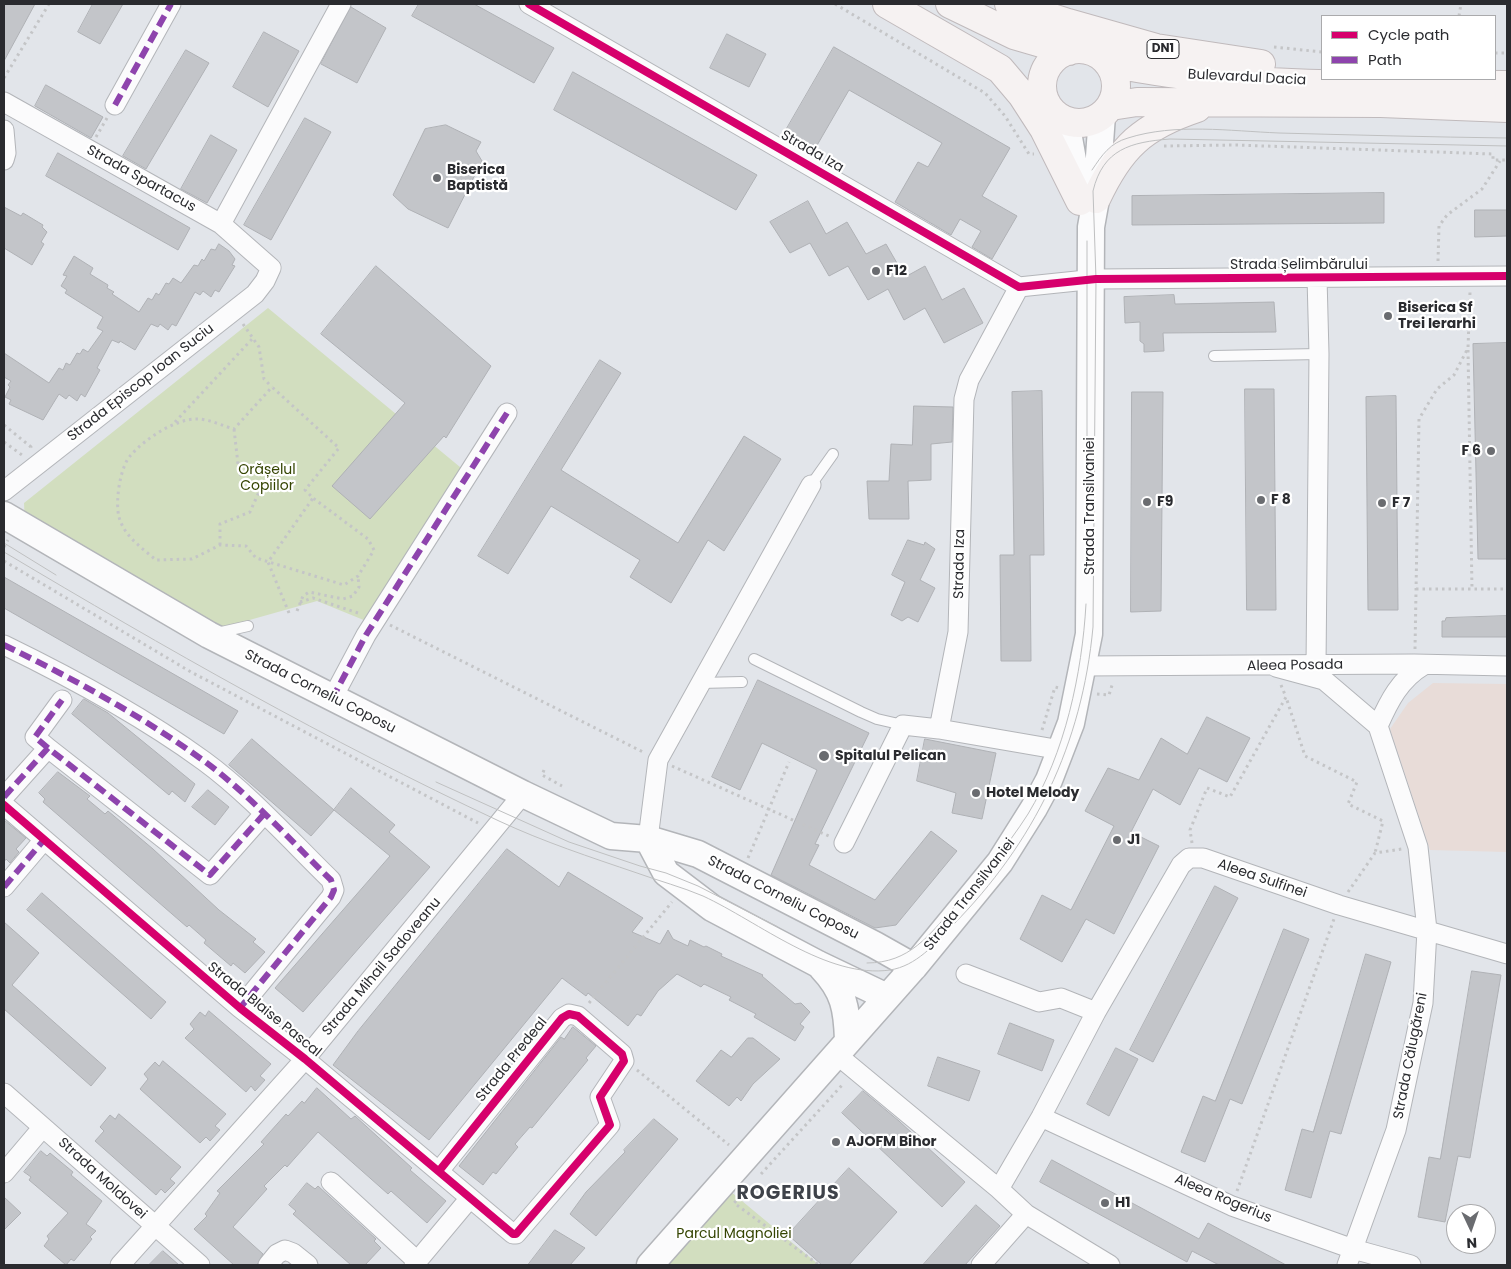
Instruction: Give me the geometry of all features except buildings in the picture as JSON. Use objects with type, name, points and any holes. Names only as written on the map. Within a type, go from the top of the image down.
[{"type":"main road","points":[[887,4],[1000,69],[1022,95],[1088,200],[1141,134],[1168,118],[1210,104]]},
{"type":"main road","points":[[891,4],[1002,60],[1016,69],[1053,109],[1082,123],[1106,110],[1116,84],[1114,73],[1108,63]]},
{"type":"main road","name":"DN1","points":[[950,4],[1014,34],[1069,51],[1091,51],[1108,63]]},
{"type":"main road","name":"DN1","points":[[1009,4],[1156,48],[1321,73]]},
{"type":"main road","points":[[1053,109],[1042,88],[1046,70],[1058,56],[1069,51]]},
{"type":"main road","name":"Bulevardul Dacia","points":[[1108,63],[1185,75],[1326,83],[1507,85]]},
{"type":"main road","name":"DN1","points":[[1374,80],[1399,83]]},
{"type":"main road","name":"Bulevardul Dacia","points":[[1106,110],[1137,102],[1210,104],[1381,102],[1507,108]]},
{"type":"main road","name":"Strada Transilvaniei","points":[[650,1265],[754,1169],[846,1055],[887,997],[914,967],[1012,844],[1049,780],[1049,747],[1071,723],[1089,634],[1091,227],[1088,200],[1066,121],[1053,109]]},
{"type":"main road","name":"Strada Transilvaniei","points":[[1088,200],[1106,110]]},
{"type":"main road","name":"Strada Corneliu Coposu","points":[[4,515],[209,635],[332,699],[523,794],[611,836],[648,839],[698,854],[741,874],[880,947],[914,967]]},
{"type":"main road","points":[[648,839],[666,873],[712,908],[818,964],[887,997]]},
{"type":"main road","points":[[818,964],[836,982],[842,997],[847,1015],[846,1055]]},
{"type":"street","points":[[115,105],[171,4]]},
{"type":"street","points":[[220,224],[341,4]]},
{"type":"street","name":"Strada Iza","points":[[529,4],[1019,287],[969,380],[964,399],[958,632],[939,729]]},
{"type":"street","name":"Strada Spartacus","points":[[4,102],[220,224],[271,268]]},
{"type":"street","points":[[4,130],[6,153],[4,160]]},
{"type":"street","name":"Strada Episcop Ioan Suciu","points":[[4,491],[255,294],[265,281],[271,268]]},
{"type":"street","name":"Strada Șelimbărului","points":[[1091,279],[1507,276]]},
{"type":"street","points":[[1316,666],[1319,354],[1317,277]]},
{"type":"street","points":[[1019,287],[1091,279]]},
{"type":"street","points":[[332,699],[366,635],[507,413]]},
{"type":"street","points":[[648,839],[651,757],[700,683],[811,485]]},
{"type":"street","points":[[4,645],[77,681],[204,762],[264,814],[331,880],[334,890],[331,897],[240,1008]]},
{"type":"street","points":[[1278,674],[1324,680],[1378,726],[1394,694],[1419,665]]},
{"type":"street","name":"Aleea Posada","points":[[1083,666],[1278,674],[1316,666],[1507,666]]},
{"type":"street","points":[[62,700],[35,737],[210,875],[264,814]]},
{"type":"street","points":[[844,843],[903,725],[1049,747]]},
{"type":"street","name":"Strada Călugăreni","points":[[1350,1257],[1396,1130],[1405,1094],[1423,1003],[1427,930],[1418,847],[1378,726]]},
{"type":"street","points":[[4,797],[48,748]]},
{"type":"street","name":"Strada Mihail Sadoveanu","points":[[120,1265],[305,1059],[523,794]]},
{"type":"street","name":"Strada Blaise Pascal","points":[[4,806],[240,1008],[305,1059],[510,1232],[516,1234],[610,1125],[600,1097],[620,1068],[623,1058]]},
{"type":"street","points":[[4,887],[43,841]]},
{"type":"street","points":[[999,1189],[1041,1117],[1096,1012],[1181,865],[1190,858],[1196,858]]},
{"type":"street","name":"Aleea Sulfinei","points":[[1196,858],[1203,858],[1339,905],[1507,954]]},
{"type":"street","points":[[966,974],[1039,1002],[1062,998],[1096,1012]]},
{"type":"street","name":"Strada Predeal","points":[[439,1171],[562,1018],[569,1014],[578,1016]]},
{"type":"street","points":[[578,1016],[622,1054],[623,1058]]},
{"type":"street","points":[[846,1055],[1026,1214],[1110,1265]]},
{"type":"street","name":"Strada Moldovei","points":[[4,1093],[200,1265]]},
{"type":"street","name":"Aleea Rogerius","points":[[1041,1117],[1232,1206],[1350,1257],[1411,1265]]},
{"type":"street","points":[[4,1174],[43,1127]]},
{"type":"street","points":[[331,1182],[416,1263],[470,1198]]},
{"type":"street","points":[[981,1265],[1026,1214]]},
{"type":"street","points":[[268,1265],[277,1254],[285,1250],[293,1253],[308,1265]]},
{"type":"lane","points":[[1214,356],[1319,354]]},
{"type":"lane","points":[[811,485],[834,454]]},
{"type":"lane","points":[[209,635],[248,626]]},
{"type":"lane","points":[[754,659],[876,719],[903,725]]},
{"type":"lane","points":[[700,683],[742,682]]},
{"type":"path","points":[[4,78],[49,4]]},
{"type":"path","points":[[88,150],[115,105]]},
{"type":"path","points":[[1437,277],[1439,226],[1447,215],[1482,189],[1500,160]]},
{"type":"path","points":[[1470,276],[1470,331],[1468,348],[1472,589]]},
{"type":"path","points":[[233,310],[253,338],[259,347],[264,379],[339,448],[305,490],[368,539],[374,550],[358,576],[344,585],[256,558],[246,546],[220,545],[192,559],[156,560],[129,536],[119,518],[118,490],[130,456],[174,423],[253,338]]},
{"type":"path","points":[[1419,665],[1416,589],[1419,419],[1437,389],[1454,375],[1468,348]]},
{"type":"path","points":[[220,545],[220,524],[250,512],[258,494],[239,473],[234,429],[272,387]]},
{"type":"path","points":[[174,423],[198,419],[234,429]]},
{"type":"path","points":[[4,425],[31,447],[16,460]]},
{"type":"path","points":[[4,442],[22,455]]},
{"type":"path","points":[[268,562],[313,498]]},
{"type":"path","points":[[4,561],[191,672],[497,826]]},
{"type":"path","points":[[268,562],[289,613]]},
{"type":"path","points":[[297,611],[303,596],[310,592],[343,598],[353,596],[359,587],[358,576]]},
{"type":"path","points":[[1416,589],[1507,589]]},
{"type":"path","points":[[465,661],[559,712],[651,757],[844,843]]},
{"type":"path","points":[[1232,1206],[1339,905],[1375,853],[1383,821],[1348,804],[1357,782],[1305,756],[1278,674]]},
{"type":"path","points":[[1049,747],[1055,687],[1078,692],[1109,695],[1113,680],[1122,681]]},
{"type":"path","points":[[1196,858],[1190,830],[1207,788],[1230,797],[1286,697]]},
{"type":"path","points":[[741,874],[789,762]]},
{"type":"path","points":[[544,770],[542,775],[562,786]]},
{"type":"path","points":[[1375,853],[1418,847]]},
{"type":"path","points":[[578,1016],[684,888]]},
{"type":"path","points":[[623,1058],[754,1169],[846,1055]]},
{"type":"path","points":[[740,1197],[734,1203],[818,1265]]},
{"type":"shaded area","points":[[1433,683],[1507,684],[1507,852],[1430,850],[1390,729],[1408,703]]},
{"type":"green space","name":"Orășelul Copiilor","points":[[268,308],[466,472],[371,623],[317,601],[214,630],[25,525],[24,503]]},
{"type":"green space","name":"Parcul Magnoliei","points":[[730,1191],[819,1265],[666,1265]]},
{"type":"tram line","points":[[1092,170],[1111,146],[1122,140],[1146,133],[1184,129],[1507,138]]},
{"type":"tram line","points":[[4,552],[125,623],[310,726],[372,759],[499,821],[567,849],[703,896],[794,946],[842,966],[866,970],[899,968],[917,959],[939,940],[981,894],[1008,860],[1050,789],[1078,711],[1087,670],[1093,627],[1096,279],[1093,191],[1104,166],[1111,157],[1121,150],[1143,142],[1170,139],[1507,146]]},
{"type":"tram line","points":[[1087,241],[1087,481]]},
{"type":"tram line","points":[[4,543],[56,575]]},
{"type":"tram line","points":[[867,963],[882,962],[907,953],[927,937],[993,862],[1028,814],[1041,790],[1062,739],[1076,685],[1086,604]]},
{"type":"tram line","points":[[436,782],[569,842],[666,873],[698,886],[778,927]]},
{"type":"marked path","points":[[115,105],[171,4]]},
{"type":"marked path","points":[[332,699],[366,635],[507,413]]},
{"type":"marked path","points":[[4,645],[106,698],[204,761],[237,788],[331,880],[334,890],[331,897],[240,1008]]},
{"type":"marked path","points":[[48,748],[35,737],[62,700]]},
{"type":"marked path","points":[[4,797],[48,748],[210,875],[264,814]]},
{"type":"marked path","points":[[4,887],[43,841]]},
{"type":"cycle path","points":[[529,4],[1019,287],[1096,279],[1507,276]]},
{"type":"cycle path","points":[[4,805],[240,1008],[305,1059],[513,1234],[516,1234],[610,1125],[600,1097],[624,1061],[622,1054],[578,1016],[569,1014],[562,1018],[439,1171]]},
{"type":"place","name":"Biserica Baptistă","points":[[437,178]]},
{"type":"place","name":"F12","points":[[876,271]]},
{"type":"place","name":"Biserica Sf Trei Ierarhi","points":[[1388,316]]},
{"type":"place","name":"F 6","points":[[1491,451]]},
{"type":"place","name":"F 8","points":[[1261,500]]},
{"type":"place","name":"F9","points":[[1147,502]]},
{"type":"place","name":"F 7","points":[[1382,503]]},
{"type":"place","name":"Spitalul Pelican","points":[[824,756]]},
{"type":"place","name":"Hotel Melody","points":[[976,793]]},
{"type":"place","name":"J1","points":[[1117,840]]},
{"type":"place","name":"AJOFM Bihor","points":[[836,1142]]},
{"type":"place","name":"H1","points":[[1105,1203]]},
{"type":"district","name":"ROGERIUS","points":[[788,1194]]}]
